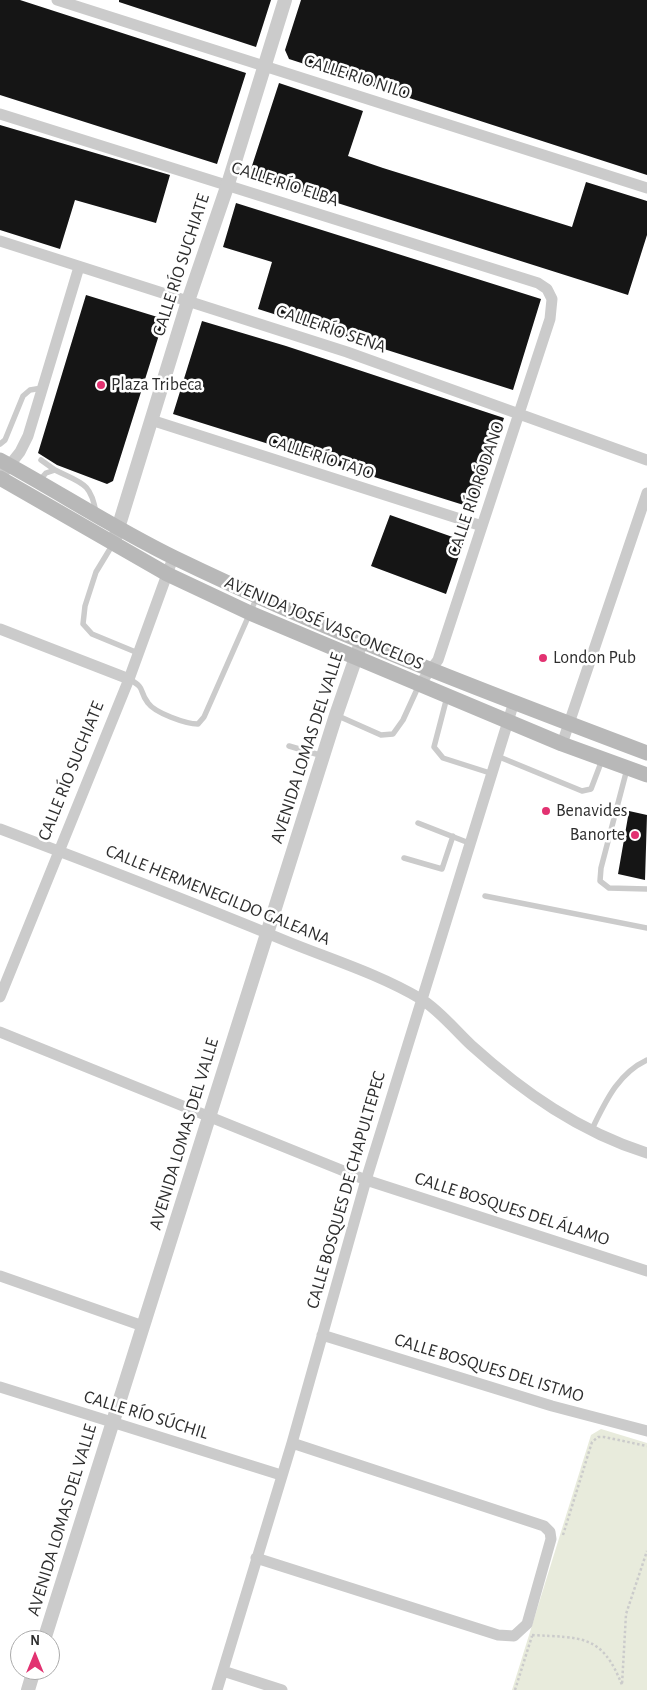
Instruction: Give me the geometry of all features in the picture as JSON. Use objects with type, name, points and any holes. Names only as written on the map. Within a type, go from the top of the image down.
[{"type":"main road","name":"AVENIDA JOSÉ VASCONCELOS","points":[[2,470],[38,482],[96,515],[116,535],[167,574],[250,613],[420,685],[562,744],[647,775]]},
{"type":"main road","name":"AVENIDA JOSÉ VASCONCELOS","points":[[2,470],[116,535],[431,669],[647,753]]},
{"type":"street","name":"CALLE RIO NILO","points":[[57,0],[647,188]]},
{"type":"street","name":"CALLE RÍO SUCHIATE","points":[[116,535],[188,301],[228,184],[285,0]]},
{"type":"street","name":"CALLE RÍO ELBA","points":[[0,114],[228,184],[538,283],[547,289],[552,299]]},
{"type":"street","name":"CALLE RÍO SENA","points":[[0,241],[347,352],[647,460]]},
{"type":"street","points":[[2,470],[28,436],[79,267]]},
{"type":"street","name":"CALLE RÍO RÓDANO","points":[[420,685],[438,660],[520,415],[550,319],[552,299]]},
{"type":"street","name":"CALLE RÍO TAJO","points":[[151,420],[482,526]]},
{"type":"street","points":[[562,744],[647,493]]},
{"type":"street","name":"CALLE RÍO SUCHIATE","points":[[0,997],[129,679],[173,558]]},
{"type":"street","points":[[0,629],[129,679]]},
{"type":"street","name":"AVENIDA LOMAS DEL VALLE","points":[[47,1630],[144,1326],[208,1116],[336,715],[362,640]]},
{"type":"street","name":"CALLE BOSQUES DE CHAPULTEPEC","points":[[217,1690],[292,1443],[366,1180],[490,773],[514,702]]},
{"type":"street","name":"CALLE HERMENEGILDO GALEANA","points":[[0,828],[386,981],[421,999],[516,1083],[547,1106],[591,1131],[647,1153]]},
{"type":"street","name":"CALLE BOSQUES DEL ÁLAMO","points":[[0,1032],[366,1180],[647,1271]]},
{"type":"street","points":[[0,1276],[144,1326]]},
{"type":"street","name":"CALLE BOSQUES DEL ISTMO","points":[[322,1335],[552,1406],[647,1431]]},
{"type":"street","name":"CALLE RÍO SÚCHIL","points":[[0,1387],[281,1475]]},
{"type":"street","points":[[256,1558],[498,1635],[518,1635],[527,1624],[551,1540],[548,1529],[539,1523],[292,1443]]},
{"type":"street","points":[[223,1671],[282,1690]]},
{"type":"lane","points":[[0,444],[5,440],[23,396],[30,390],[42,388]]},
{"type":"lane","points":[[42,460],[55,470],[87,486],[94,499],[96,515]]},
{"type":"lane","points":[[38,482],[46,473],[55,470]]},
{"type":"lane","points":[[116,535],[96,572],[85,606],[83,624],[92,634],[138,653]]},
{"type":"lane","points":[[129,679],[140,686],[149,705],[185,724],[198,724],[204,717],[257,596]]},
{"type":"lane","points":[[336,715],[380,735],[393,734],[403,720],[420,685]]},
{"type":"lane","points":[[447,696],[434,747],[443,758],[490,773]]},
{"type":"lane","points":[[289,746],[323,756]]},
{"type":"lane","points":[[496,755],[582,791],[591,789],[603,758]]},
{"type":"lane","points":[[628,767],[601,868],[600,881],[609,888],[647,889]]},
{"type":"lane","points":[[418,823],[469,843]]},
{"type":"lane","points":[[404,858],[442,869],[454,836]]},
{"type":"lane","points":[[485,896],[647,928]]},
{"type":"lane","points":[[591,1131],[615,1086],[631,1069],[647,1060]]},
{"type":"path","points":[[560,1543],[592,1442],[598,1437],[604,1437],[647,1446]]},
{"type":"path","points":[[622,1690],[626,1614],[647,1551]]},
{"type":"path","points":[[515,1690],[535,1626]]},
{"type":"path","points":[[532,1635],[584,1640],[602,1649],[613,1662],[622,1685]]},
{"type":"shaded area","points":[[601,1429],[647,1443],[647,1690],[512,1690],[591,1435]]},
{"type":"building","points":[[0,0],[20,0],[246,73],[217,164],[0,95]]},
{"type":"building","points":[[119,0],[271,0],[256,47],[119,2]]},
{"type":"building","points":[[301,0],[647,0],[647,175],[289,59],[285,50]]},
{"type":"building","points":[[279,83],[363,111],[348,156],[383,168],[572,227],[586,182],[647,201],[647,235],[628,295],[249,175]]},
{"type":"building","points":[[0,125],[170,175],[156,223],[75,200],[60,249],[0,230]]},
{"type":"building","points":[[236,203],[541,299],[513,390],[258,309],[272,262],[223,247]]},
{"type":"building","name":"Plaza Tribeca","points":[[86,295],[164,319],[113,481],[107,484],[57,465],[38,453]]},
{"type":"building","points":[[202,321],[286,346],[504,418],[475,505],[470,507],[173,414]]},
{"type":"building","points":[[390,515],[464,541],[446,594],[371,566]]},
{"type":"building","name":"Banorte","points":[[629,811],[647,815],[645,880],[618,874]]},
{"type":"place","name":"Plaza Tribeca","points":[[101,385]]},
{"type":"place","name":"London Pub","points":[[543,658]]},
{"type":"place","name":"Benavides","points":[[546,811]]},
{"type":"place","name":"Banorte","points":[[635,835]]}]
